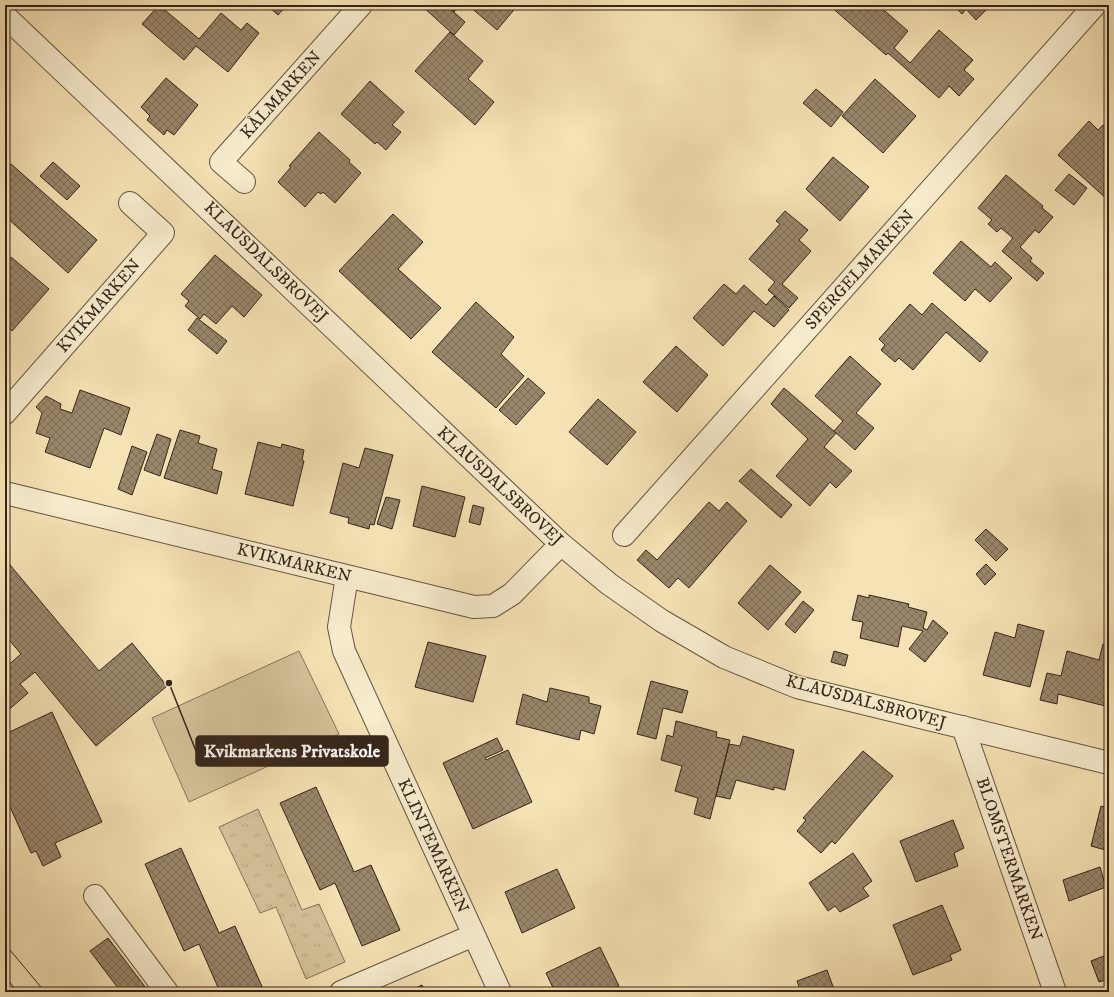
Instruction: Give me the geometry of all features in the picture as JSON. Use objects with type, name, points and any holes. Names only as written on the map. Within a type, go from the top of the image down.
[{"type":"street","name":"KÅLMARKEN","points":[[244,182],[221,162],[361,5]]},
{"type":"street","name":"SPERGELMARKEN","points":[[624,535],[1095,5]]},
{"type":"street","name":"KLAUSDALSBROVEJ","points":[[5,16],[561,544],[609,584],[662,621],[724,657],[797,687],[1109,763]]},
{"type":"street","name":"KVIKMARKEN","points":[[5,413],[163,233],[130,203]]},
{"type":"street","name":"KVIKMARKEN","points":[[5,493],[474,607],[493,606],[512,594],[561,544]]},
{"type":"street","name":"KLINTEMARKEN","points":[[347,576],[339,627],[344,651],[500,992]]},
{"type":"street","name":"BLOMSTERMARKEN","points":[[963,727],[1055,992]]},
{"type":"street","points":[[95,896],[167,992]]},
{"type":"street","name":"KLINTEMARKEN","points":[[341,992],[474,935]]},
{"type":"green space","points":[[299,651],[339,734],[189,802],[152,718]]},
{"type":"green space","points":[[258,809],[302,910],[319,904],[345,962],[306,979],[276,907],[260,913],[219,827]]},
{"type":"building","points":[[159,5],[199,39],[221,13],[241,30],[247,23],[259,33],[228,72],[196,46],[184,60],[142,24]]},
{"type":"building","points":[[267,5],[287,5],[278,15]]},
{"type":"building","points":[[424,5],[446,5],[465,22],[454,35],[423,7]]},
{"type":"building","points":[[446,5],[460,5],[454,12]]},
{"type":"building","points":[[468,5],[518,5],[497,30]]},
{"type":"building","points":[[829,5],[878,5],[908,31],[894,48],[910,63],[939,30],[973,60],[964,70],[974,79],[959,96],[949,86],[939,98],[888,53],[886,55]]},
{"type":"building","points":[[953,5],[991,5],[976,20],[966,9],[962,14]]},
{"type":"building","points":[[450,32],[483,61],[468,79],[494,102],[475,125],[415,71]]},
{"type":"building","points":[[166,78],[198,105],[174,135],[167,130],[164,135],[147,120],[150,116],[141,107]]},
{"type":"building","points":[[875,79],[916,116],[883,153],[842,116]]},
{"type":"building","points":[[370,81],[404,112],[392,125],[401,132],[386,150],[377,142],[375,144],[341,114]]},
{"type":"building","points":[[816,89],[843,112],[831,127],[803,103]]},
{"type":"building","points":[[1089,121],[1098,130],[1103,125],[1109,130],[1109,201],[1058,155]]},
{"type":"building","points":[[319,132],[350,160],[349,162],[361,173],[335,203],[323,192],[321,194],[318,192],[305,207],[278,182],[291,167],[289,166]]},
{"type":"building","points":[[833,157],[869,187],[840,221],[806,189]]},
{"type":"building","points":[[53,162],[80,186],[67,200],[40,176]]},
{"type":"building","points":[[11,164],[97,240],[68,273],[5,216],[5,171]]},
{"type":"building","points":[[1069,174],[1087,188],[1074,205],[1055,190]]},
{"type":"building","points":[[1006,175],[1043,206],[1042,208],[1053,217],[1039,233],[1035,230],[1020,247],[1032,258],[1030,261],[1044,273],[1037,281],[1002,251],[1013,238],[1001,228],[997,232],[988,224],[992,220],[978,208]]},
{"type":"building","points":[[785,211],[808,230],[799,240],[811,251],[782,284],[798,298],[789,308],[768,290],[775,282],[749,259],[780,224],[776,221]]},
{"type":"building","points":[[393,214],[423,242],[398,269],[441,308],[411,339],[339,271]]},
{"type":"building","points":[[961,241],[991,267],[995,262],[1012,278],[990,302],[975,289],[965,301],[933,273]]},
{"type":"building","points":[[215,255],[262,295],[244,317],[232,306],[216,324],[204,314],[200,319],[185,306],[189,301],[181,294]]},
{"type":"building","points":[[11,257],[49,289],[12,331],[5,324],[5,264]]},
{"type":"building","points":[[724,284],[736,294],[744,285],[766,305],[774,296],[789,310],[774,327],[754,311],[723,346],[693,318]]},
{"type":"building","points":[[476,302],[514,337],[501,354],[524,376],[496,408],[432,352]]},
{"type":"building","points":[[932,303],[988,352],[980,362],[946,332],[913,370],[899,358],[895,362],[881,350],[885,345],[879,339],[910,304],[922,315]]},
{"type":"building","points":[[197,318],[227,341],[217,354],[188,330]]},
{"type":"building","points":[[676,346],[708,375],[677,412],[643,382]]},
{"type":"building","points":[[850,356],[881,384],[856,413],[874,428],[855,450],[834,431],[843,421],[815,396]]},
{"type":"building","points":[[528,378],[545,393],[516,425],[499,410]]},
{"type":"building","points":[[784,388],[836,433],[824,447],[852,471],[836,488],[830,482],[810,506],[776,476],[808,439],[771,404]]},
{"type":"building","points":[[80,390],[130,408],[121,435],[104,428],[90,468],[45,452],[50,438],[36,433],[42,413],[36,407],[46,396],[61,404],[60,409],[72,413]]},
{"type":"building","points":[[598,399],[636,432],[607,465],[569,432]]},
{"type":"building","points":[[180,430],[200,436],[198,443],[217,449],[212,469],[222,472],[217,494],[164,478]]},
{"type":"building","points":[[157,434],[171,439],[160,476],[144,470]]},
{"type":"building","points":[[258,442],[281,448],[282,444],[304,450],[302,460],[304,461],[293,506],[245,494]]},
{"type":"building","points":[[132,446],[147,452],[132,495],[118,489]]},
{"type":"building","points":[[365,448],[393,455],[374,525],[370,524],[369,529],[348,523],[349,518],[330,513],[343,463],[359,468]]},
{"type":"building","points":[[751,469],[792,505],[781,518],[739,481]]},
{"type":"building","points":[[422,486],[465,497],[455,537],[413,526]]},
{"type":"building","points":[[386,497],[400,500],[392,529],[377,524]]},
{"type":"building","points":[[709,502],[719,511],[727,502],[747,521],[689,588],[678,578],[669,588],[637,560],[646,550],[657,560]]},
{"type":"building","points":[[473,505],[484,508],[480,525],[469,522]]},
{"type":"building","points":[[986,529],[1008,549],[996,561],[975,540]]},
{"type":"building","points":[[5,559],[99,671],[132,643],[167,686],[96,746],[35,672],[20,684],[28,693],[5,713],[5,668],[21,654],[5,635]]},
{"type":"building","points":[[986,564],[996,574],[985,585],[976,574]]},
{"type":"building","points":[[770,565],[801,592],[768,630],[738,603]]},
{"type":"building","points":[[858,595],[869,598],[869,595],[909,604],[908,607],[927,612],[923,628],[927,630],[933,620],[948,633],[925,662],[909,649],[923,631],[902,626],[898,647],[860,638],[863,622],[852,620]]},
{"type":"building","points":[[803,601],[814,610],[795,633],[785,624]]},
{"type":"building","points":[[1018,624],[1044,631],[1030,687],[983,675],[995,632],[1015,638]]},
{"type":"building","points":[[428,642],[486,656],[473,702],[415,687]]},
{"type":"building","points":[[1103,644],[1109,645],[1109,707],[1058,694],[1057,704],[1040,700],[1047,673],[1061,676],[1067,651],[1099,660]]},
{"type":"building","points":[[834,651],[848,655],[845,666],[831,662]]},
{"type":"building","points":[[651,681],[688,691],[682,713],[663,708],[656,739],[637,734]]},
{"type":"building","points":[[550,688],[589,697],[589,703],[601,706],[594,734],[581,730],[579,740],[516,724],[523,694],[547,702]]},
{"type":"building","points":[[52,712],[102,822],[55,843],[61,857],[43,866],[36,851],[31,853],[5,796],[5,734]]},
{"type":"building","points":[[676,721],[717,732],[716,737],[730,740],[710,819],[694,814],[698,798],[675,791],[682,766],[661,760],[667,735],[673,737]]},
{"type":"building","points":[[743,736],[794,750],[785,790],[774,787],[774,790],[736,780],[730,799],[716,796],[729,744],[740,746]]},
{"type":"building","points":[[497,738],[503,750],[485,758],[486,760],[508,750],[532,802],[473,829],[443,763]]},
{"type":"building","points":[[863,751],[893,776],[835,844],[832,841],[821,853],[797,831],[806,820],[803,818]]},
{"type":"building","points":[[316,787],[354,872],[371,865],[400,930],[362,946],[335,883],[320,890],[280,803]]},
{"type":"building","points":[[1101,806],[1109,808],[1109,851],[1091,846]]},
{"type":"building","points":[[953,820],[964,848],[954,853],[958,866],[916,882],[900,841]]},
{"type":"building","points":[[181,848],[219,933],[235,926],[264,991],[220,992],[199,944],[184,951],[145,864]]},
{"type":"building","points":[[853,853],[872,881],[863,888],[869,896],[840,912],[835,906],[828,911],[809,883]]},
{"type":"building","points":[[1100,867],[1106,887],[1069,901],[1063,880]]},
{"type":"building","points":[[557,869],[575,908],[522,933],[505,892]]},
{"type":"building","points":[[942,905],[961,950],[950,955],[952,960],[913,975],[893,925]]},
{"type":"building","points":[[108,938],[149,992],[121,992],[90,951]]},
{"type":"building","points":[[600,947],[619,986],[607,992],[555,992],[546,973]]},
{"type":"building","points":[[1109,954],[1109,979],[1099,982],[1091,961]]},
{"type":"building","points":[[827,970],[835,992],[801,992],[797,981]]},
{"type":"building","points":[[422,985],[425,992],[408,992]]},
{"type":"tram line","points":[[5,944],[45,992]]},
{"type":"tram line","points":[[5,977],[18,992]]},
{"type":"place","name":"Kvikmarkens Privatskole","points":[[169,683]]}]
